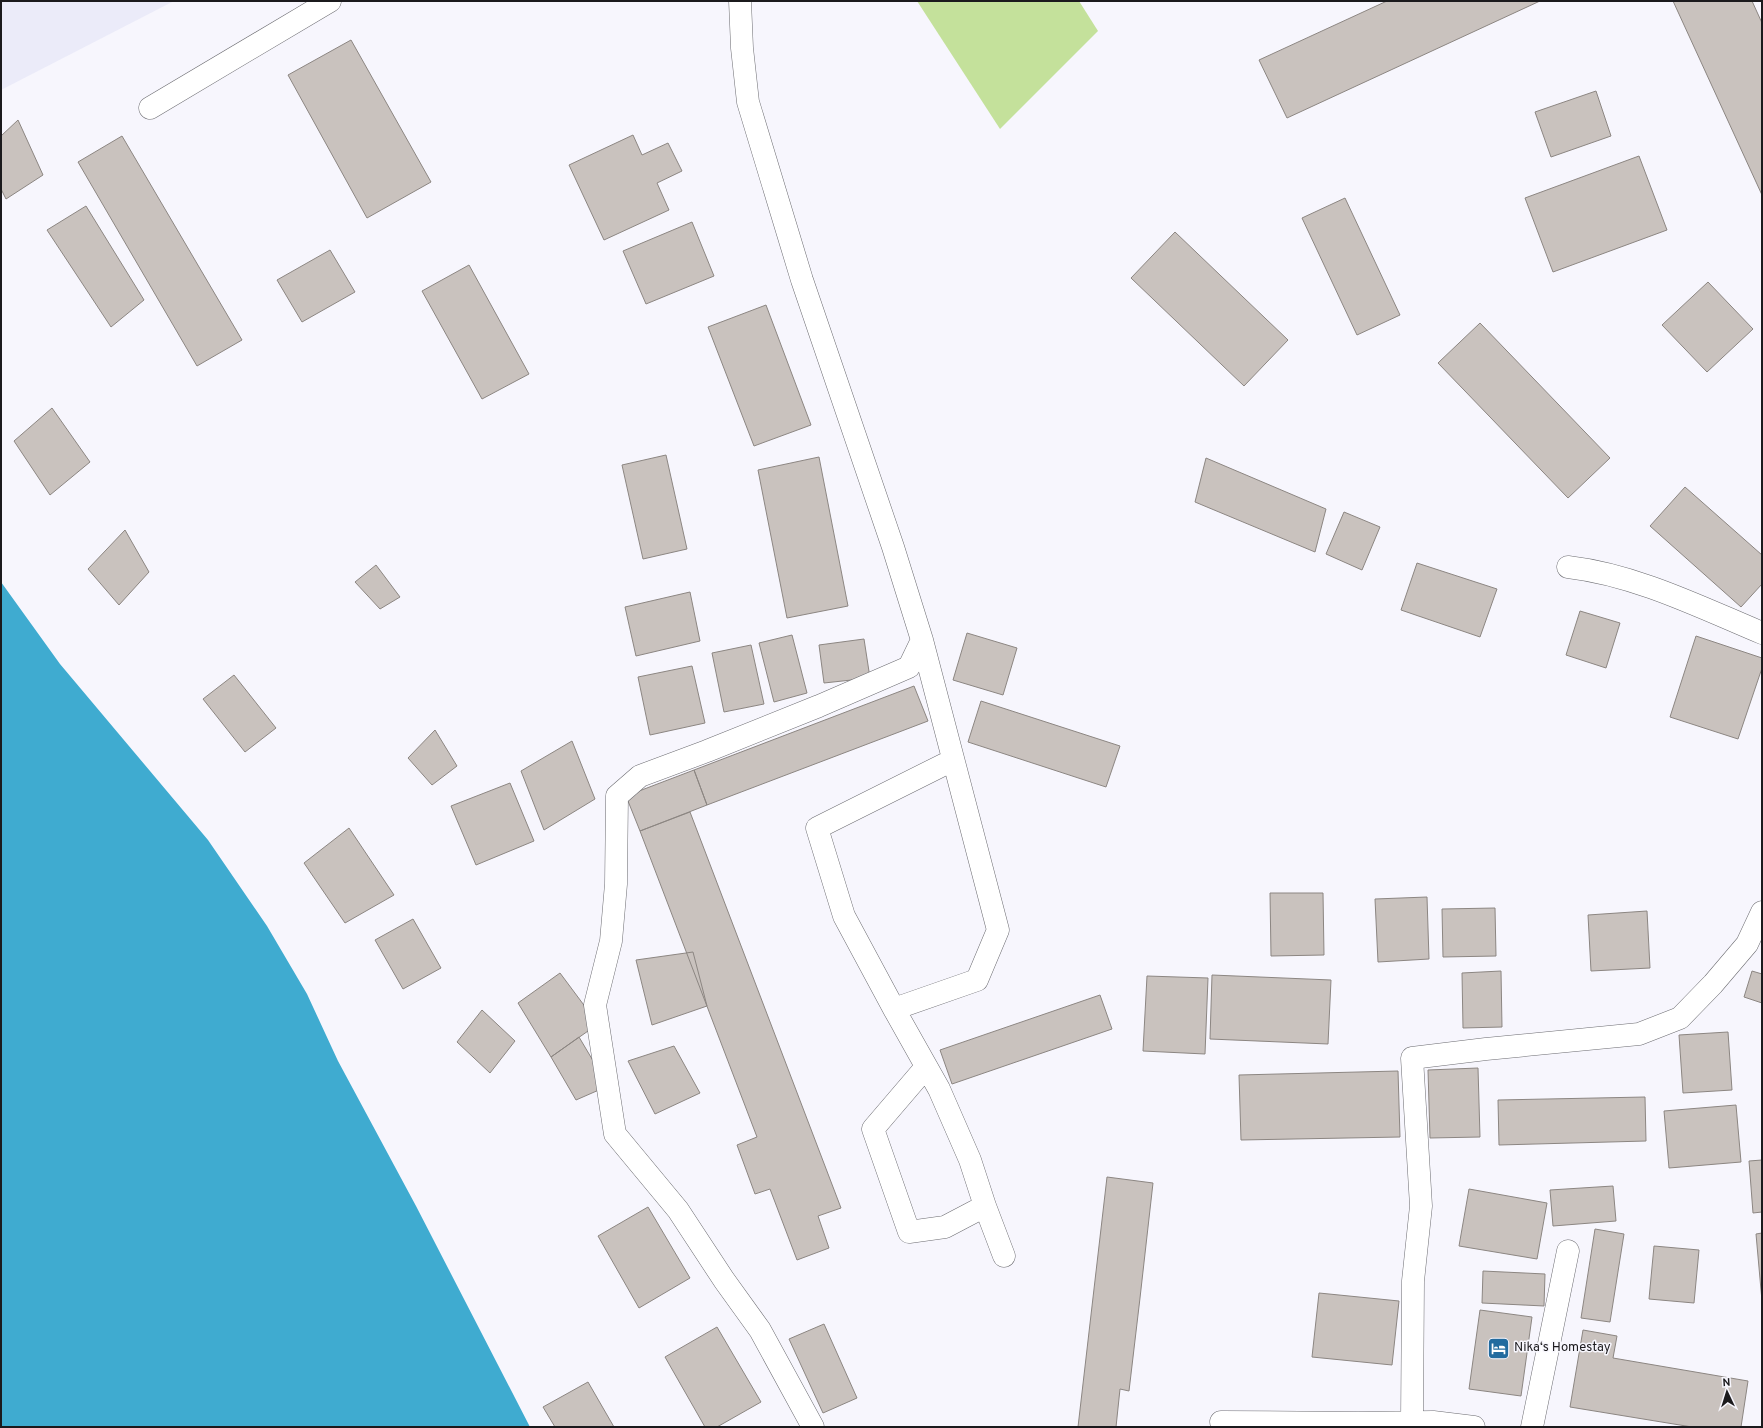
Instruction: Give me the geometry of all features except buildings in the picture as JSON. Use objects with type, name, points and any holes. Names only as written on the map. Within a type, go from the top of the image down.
[{"type":"street","points":[[150,108],[330,1]]},
{"type":"street","points":[[740,1],[742,48],[748,102],[802,280],[893,547],[922,640],[998,930],[977,980],[894,1009]]},
{"type":"street","points":[[1568,567],[1595,570],[1674,595],[1762,634]]},
{"type":"street","points":[[813,1427],[760,1330],[724,1280],[678,1210],[615,1134],[595,1005],[611,941],[616,884],[617,796],[640,776],[819,706],[910,666],[922,640]]},
{"type":"street","points":[[953,760],[817,828],[844,916],[939,1090],[970,1160],[985,1206],[1004,1256]]},
{"type":"street","points":[[1412,1422],[1413,1281],[1421,1206],[1412,1058],[1639,1034],[1680,1018],[1713,984],[1746,944],[1762,912]]},
{"type":"street","points":[[926,1067],[873,1129],[909,1232],[945,1227],[985,1206]]},
{"type":"street","points":[[1532,1427],[1568,1251]]},
{"type":"street","points":[[1221,1422],[1434,1422],[1474,1427]]},
{"type":"shaded area","points":[[1,1],[174,1],[1,90]]},
{"type":"green space","points":[[917,1],[1079,1],[1098,31],[1000,129]]},
{"type":"water","points":[[1,582],[60,664],[208,840],[267,926],[307,994],[338,1061],[416,1206],[530,1427],[1,1427]]},
{"type":"place","name":"Nika‘s Homestay","points":[[1499,1348]]}]
